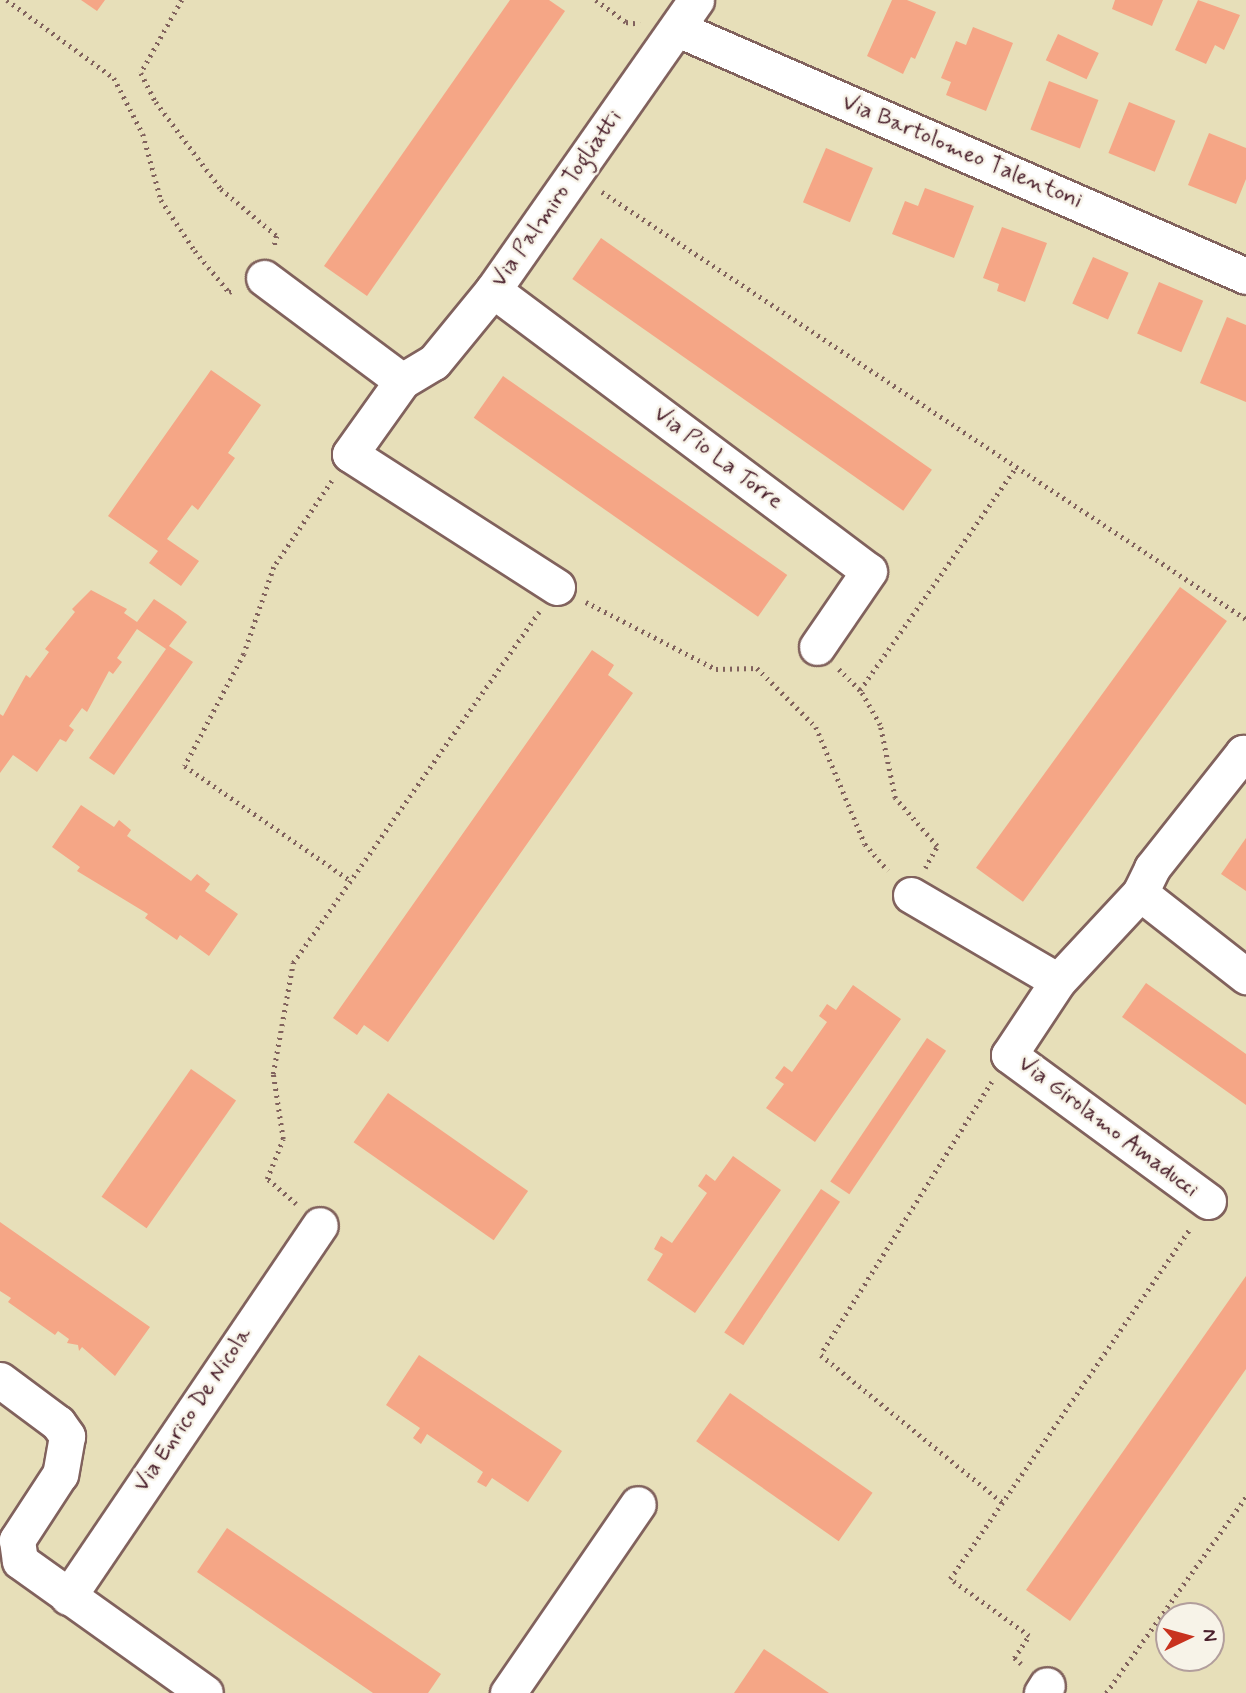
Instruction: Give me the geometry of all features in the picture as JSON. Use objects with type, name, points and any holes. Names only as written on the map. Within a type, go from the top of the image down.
[{"type":"street","name":"Via Palmiro Togliatti","points":[[350,454],[402,381],[433,362],[493,290],[696,0]]},
{"type":"street","name":"Via Bartolomeo Talentoni","points":[[678,29],[1246,276]]},
{"type":"street","points":[[264,278],[402,381]]},
{"type":"street","name":"Via Pio La Torre","points":[[493,290],[869,570],[817,647]]},
{"type":"street","points":[[350,454],[556,587]]},
{"type":"street","name":"Via Girolamo Amaducci","points":[[1208,1201],[1009,1055],[1058,981],[1140,892],[1152,868],[1243,753],[1246,755]]},
{"type":"street","points":[[1140,892],[1246,976]]},
{"type":"street","points":[[911,895],[1058,981]]},
{"type":"street","name":"Via Enrico De Nicola","points":[[68,1597],[320,1225]]},
{"type":"street","points":[[0,1380],[58,1423],[67,1436],[60,1474],[22,1531],[17,1549],[31,1573],[205,1693]]},
{"type":"street","points":[[508,1693],[638,1504]]},
{"type":"path","points":[[7,0],[114,78],[144,134],[161,200],[229,292],[264,278],[277,236],[221,189],[156,102],[141,74],[182,0]]},
{"type":"path","points":[[596,0],[626,22],[678,29]]},
{"type":"path","points":[[575,174],[1246,619]]},
{"type":"path","points":[[350,454],[274,567],[244,654],[185,766],[351,881]]},
{"type":"path","points":[[320,1225],[267,1179],[283,1139],[273,1074],[293,963],[556,587],[716,669],[757,668],[816,727],[865,844],[911,895],[937,846],[895,798],[880,725],[860,690],[1016,467]]},
{"type":"path","points":[[1002,1502],[821,1355],[1009,1055]]},
{"type":"path","points":[[1044,1689],[1014,1658],[1029,1636],[950,1579],[1208,1201]]},
{"type":"path","points":[[1106,1693],[1246,1497]]},
{"type":"building","points":[[81,0],[105,0],[97,11]]},
{"type":"building","points":[[510,0],[549,0],[565,11],[367,296],[324,266]]},
{"type":"building","points":[[892,0],[907,0],[936,12],[915,59],[911,57],[903,74],[867,56]]},
{"type":"building","points":[[1115,0],[1163,0],[1152,26],[1112,9]]},
{"type":"building","points":[[1198,0],[1240,15],[1224,50],[1215,45],[1206,64],[1175,50]]},
{"type":"building","points":[[973,27],[1013,43],[986,111],[946,95],[951,82],[941,78],[956,41],[966,45]]},
{"type":"building","points":[[1058,34],[1099,53],[1087,79],[1046,60]]},
{"type":"building","points":[[1049,81],[1098,100],[1080,149],[1030,130]]},
{"type":"building","points":[[1129,102],[1175,121],[1155,172],[1108,153]]},
{"type":"building","points":[[1209,133],[1246,148],[1246,179],[1236,204],[1188,185]]},
{"type":"building","points":[[826,148],[873,168],[850,222],[803,202]]},
{"type":"building","points":[[925,188],[974,206],[954,258],[892,234],[905,201],[918,206]]},
{"type":"building","points":[[1002,227],[1047,243],[1025,302],[997,291],[999,284],[983,278]]},
{"type":"building","points":[[601,238],[932,470],[903,511],[572,279]]},
{"type":"building","points":[[1093,257],[1129,273],[1108,319],[1072,304]]},
{"type":"building","points":[[1159,282],[1203,301],[1181,352],[1137,334]]},
{"type":"building","points":[[1227,317],[1246,325],[1246,402],[1200,383]]},
{"type":"building","points":[[211,370],[261,405],[228,453],[235,458],[198,510],[192,505],[167,539],[199,561],[181,586],[149,563],[158,551],[108,516]]},
{"type":"building","points":[[503,376],[787,575],[758,617],[474,418]]},
{"type":"building","points":[[1180,587],[1227,621],[1023,902],[976,868]]},
{"type":"building","points":[[91,590],[127,609],[124,613],[137,622],[154,599],[178,615],[187,622],[169,646],[193,662],[114,775],[89,758],[166,649],[137,629],[117,658],[122,662],[113,674],[109,671],[87,712],[82,708],[69,726],[74,730],[66,742],[60,739],[37,772],[13,755],[0,773],[0,714],[3,716],[26,675],[30,678],[49,652],[45,649],[75,612],[72,609]]},
{"type":"building","points":[[592,650],[614,665],[608,675],[633,693],[388,1042],[364,1025],[357,1035],[333,1018]]},
{"type":"building","points":[[81,805],[114,827],[119,820],[131,830],[127,836],[191,881],[197,874],[210,884],[205,891],[238,914],[209,956],[180,935],[177,940],[145,918],[148,914],[77,871],[80,867],[52,847]]},
{"type":"building","points":[[1246,838],[1246,891],[1221,874]]},
{"type":"building","points":[[1146,983],[1246,1054],[1246,1105],[1122,1017]]},
{"type":"building","points":[[853,985],[901,1019],[815,1142],[766,1108],[784,1084],[775,1078],[784,1066],[792,1072],[827,1022],[819,1016],[827,1004],[836,1010]]},
{"type":"building","points":[[927,1038],[946,1051],[849,1194],[830,1181]]},
{"type":"building","points":[[191,1069],[236,1101],[147,1228],[102,1197]]},
{"type":"building","points":[[388,1093],[528,1191],[494,1240],[354,1142]]},
{"type":"building","points":[[733,1156],[781,1190],[695,1313],[647,1280],[663,1254],[654,1249],[661,1236],[672,1243],[707,1193],[698,1186],[706,1174],[715,1181]]},
{"type":"building","points":[[821,1189],[840,1202],[743,1345],[724,1332]]},
{"type":"building","points":[[0,1222],[150,1327],[115,1376],[82,1347],[79,1351],[78,1345],[67,1343],[69,1339],[58,1331],[55,1335],[8,1302],[11,1298],[0,1291]]},
{"type":"building","points":[[1246,1276],[1246,1369],[1070,1621],[1026,1590]]},
{"type":"building","points":[[419,1355],[562,1451],[528,1502],[492,1478],[486,1487],[477,1482],[483,1472],[427,1434],[421,1444],[413,1438],[420,1428],[386,1405]]},
{"type":"building","points":[[730,1393],[873,1493],[839,1541],[696,1441]]},
{"type":"building","points":[[227,1528],[441,1674],[428,1693],[373,1693],[197,1572]]},
{"type":"building","points":[[764,1649],[785,1663],[829,1693],[734,1693]]}]
